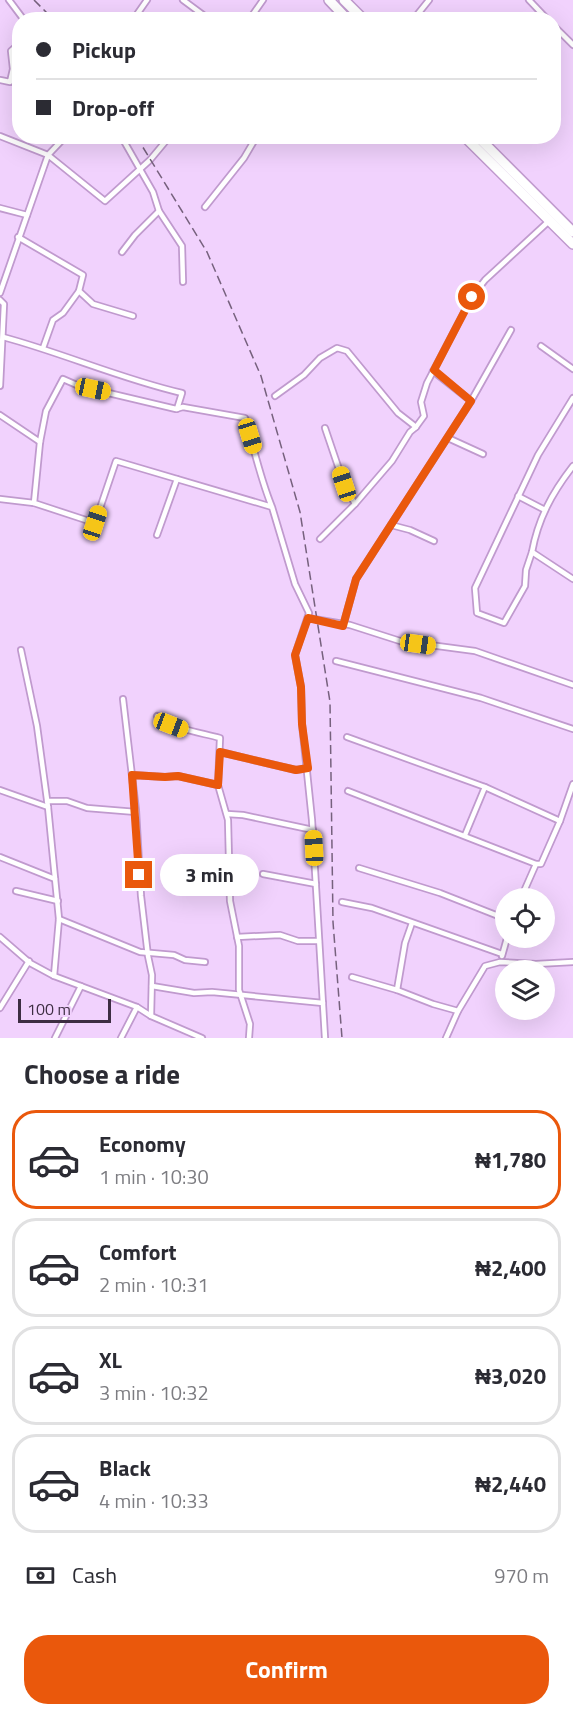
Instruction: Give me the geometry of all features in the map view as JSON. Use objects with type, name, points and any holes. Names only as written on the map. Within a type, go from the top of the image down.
[{"type":"highway","points":[[329,0],[340,12]]},
{"type":"highway","points":[[344,0],[356,12]]},
{"type":"highway","points":[[472,144],[573,244]]},
{"type":"highway","points":[[485,144],[573,232]]},
{"type":"street","points":[[183,0],[199,12]]},
{"type":"street","points":[[419,12],[429,0]]},
{"type":"street","points":[[529,0],[540,12]]},
{"type":"street","points":[[561,33],[573,45]]},
{"type":"street","points":[[0,80],[10,82],[12,73]]},
{"type":"street","points":[[20,144],[48,155],[105,201],[140,169],[163,144]]},
{"type":"street","points":[[0,293],[48,155],[58,144]]},
{"type":"street","points":[[126,144],[153,192],[159,211],[182,246],[183,282]]},
{"type":"street","points":[[205,207],[252,144]]},
{"type":"street","points":[[0,208],[27,215]]},
{"type":"street","points":[[122,252],[159,211]]},
{"type":"street","points":[[320,539],[355,504],[392,461],[410,432],[424,416],[421,402],[434,370],[472,297],[485,280],[549,221]]},
{"type":"street","points":[[18,237],[82,275],[79,291],[63,313],[53,320],[43,348]]},
{"type":"street","points":[[79,291],[93,304],[133,316]]},
{"type":"street","points":[[0,300],[4,304],[0,386]]},
{"type":"street","points":[[343,626],[356,579],[448,438],[511,330]]},
{"type":"street","points":[[3,337],[43,348],[148,385],[182,393],[177,409]]},
{"type":"street","points":[[541,346],[573,369]]},
{"type":"street","points":[[275,396],[304,375],[320,358],[337,348],[347,351],[398,413],[416,427]]},
{"type":"street","points":[[434,370],[471,401]]},
{"type":"street","points":[[34,503],[40,442],[46,411],[63,379],[79,386],[177,409],[183,407],[245,418],[295,584],[309,613],[295,655],[301,687],[302,724],[313,830],[325,1038]]},
{"type":"street","points":[[573,398],[538,455],[475,588],[477,613],[504,623],[525,586],[526,570],[538,522],[555,490],[573,466]]},
{"type":"street","points":[[0,416],[40,442]]},
{"type":"street","points":[[325,428],[344,484],[355,504]]},
{"type":"street","points":[[448,438],[483,454]]},
{"type":"street","points":[[0,499],[34,503],[95,523],[116,461],[273,507]]},
{"type":"street","points":[[157,535],[177,479]]},
{"type":"street","points":[[518,496],[545,510]]},
{"type":"street","points":[[391,525],[410,530],[434,541]]},
{"type":"street","points":[[532,552],[573,579]]},
{"type":"street","points":[[308,618],[343,626],[350,625],[400,641],[475,651],[573,685]]},
{"type":"street","points":[[21,650],[37,726],[48,804],[59,919],[54,976]]},
{"type":"street","points":[[336,661],[481,698],[573,729]]},
{"type":"street","points":[[123,699],[136,813],[141,896],[152,975],[151,1016]]},
{"type":"street","points":[[158,716],[171,725],[220,738],[218,785],[227,814],[230,901],[237,937],[241,995],[250,1024],[249,1038]]},
{"type":"street","points":[[347,736],[485,787],[560,821]]},
{"type":"street","points":[[220,752],[296,770],[308,768]]},
{"type":"street","points":[[132,775],[178,776],[218,785]]},
{"type":"street","points":[[348,791],[541,864],[573,784]]},
{"type":"street","points":[[465,835],[485,787]]},
{"type":"street","points":[[0,790],[48,804],[67,801],[87,808],[136,813]]},
{"type":"street","points":[[565,806],[573,810]]},
{"type":"street","points":[[227,814],[243,815],[313,830]]},
{"type":"street","points":[[0,857],[55,879]]},
{"type":"street","points":[[525,888],[536,864]]},
{"type":"street","points":[[359,868],[440,893],[495,915]]},
{"type":"street","points":[[263,874],[316,884]]},
{"type":"street","points":[[16,891],[57,901]]},
{"type":"street","points":[[342,902],[372,908],[502,954]]},
{"type":"street","points":[[59,919],[140,952],[174,955],[185,960],[204,962]]},
{"type":"street","points":[[397,990],[405,943],[412,923]]},
{"type":"street","points":[[237,937],[280,935],[298,941],[319,941]]},
{"type":"street","points":[[0,937],[29,962],[54,976],[137,1007],[190,1036],[202,1038]]},
{"type":"street","points":[[500,960],[504,948]]},
{"type":"street","points":[[0,1008],[29,962]]},
{"type":"street","points":[[555,963],[573,962]]},
{"type":"street","points":[[446,1038],[458,1011],[485,966],[495,963]]},
{"type":"street","points":[[351,977],[458,1011]]},
{"type":"street","points":[[54,1038],[81,986]]},
{"type":"street","points":[[152,986],[194,993],[212,992],[323,1003]]},
{"type":"street","points":[[121,1038],[137,1007]]},
{"type":"railway","points":[[34,0],[46,12]]},
{"type":"railway","points":[[141,144],[207,252],[261,376],[300,512],[330,702],[333,922],[342,1038]]},
{"type":"route","points":[[139,875],[132,775],[178,776],[218,785],[220,752],[296,770],[308,768],[302,724],[301,687],[295,655],[308,618],[343,626],[356,579],[369,555],[397,516],[471,401],[434,370],[472,297]]}]
